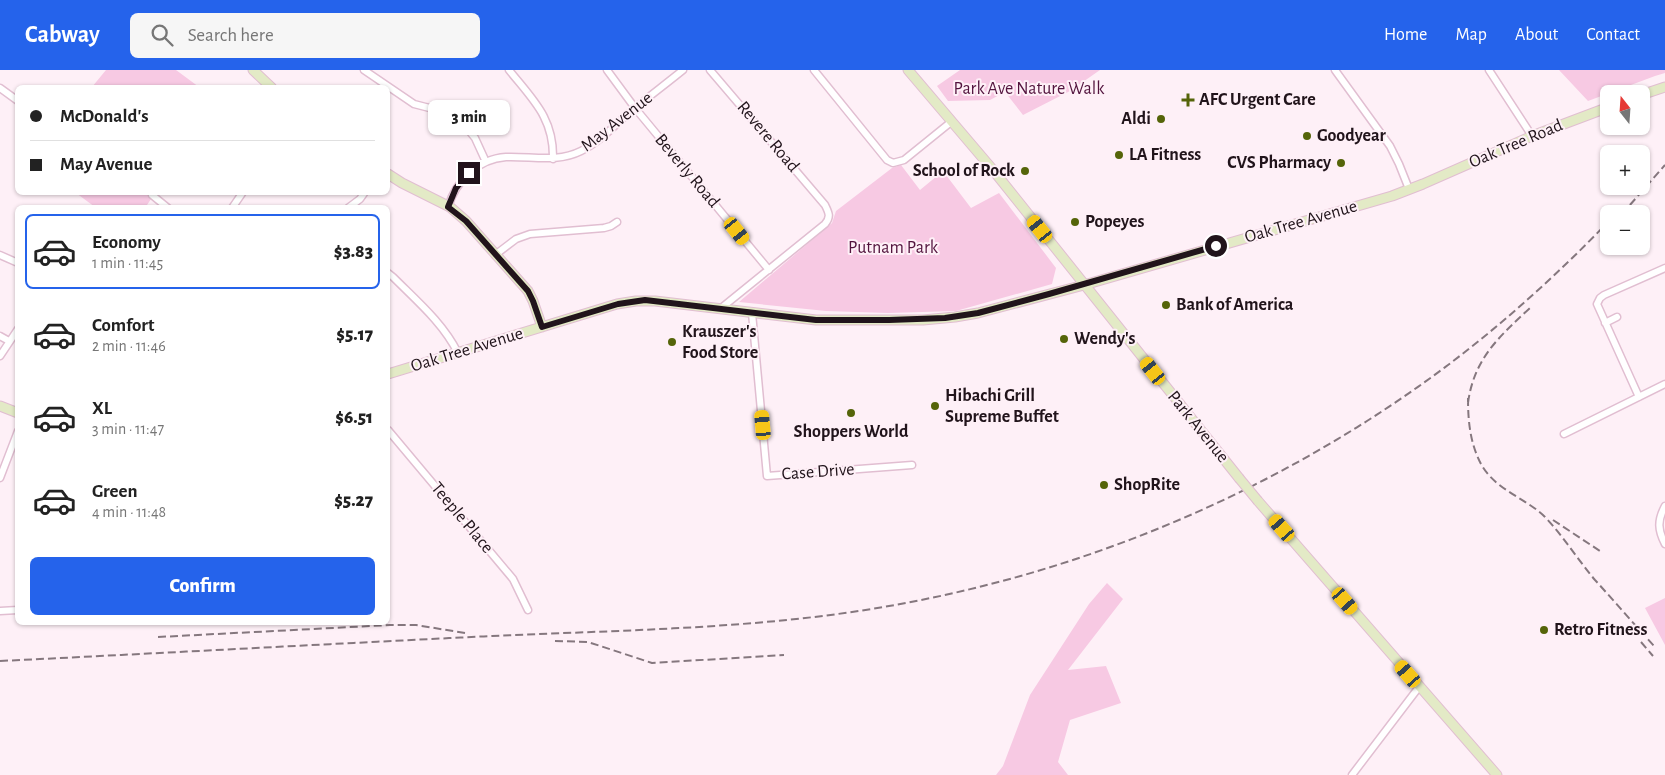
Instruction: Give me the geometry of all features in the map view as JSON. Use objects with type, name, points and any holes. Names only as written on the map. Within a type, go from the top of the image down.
[{"type":"street","points":[[253,70],[269,85]]},
{"type":"street","points":[[365,70],[387,85]]},
{"type":"street","points":[[509,70],[546,118],[553,140],[553,159]]},
{"type":"street","name":"Beverly Road","points":[[607,70],[635,108],[769,270]]},
{"type":"street","name":"May Avenue","points":[[448,207],[460,182],[469,173],[486,162],[505,158],[553,159],[572,155],[588,148],[684,70]]},
{"type":"street","name":"Revere Road","points":[[710,70],[825,205],[830,216],[825,224],[769,270]]},
{"type":"street","points":[[814,70],[888,160],[893,163],[904,160],[951,122]]},
{"type":"street","name":"Park Avenue","points":[[908,70],[993,170],[1258,501],[1497,775]]},
{"type":"street","points":[[1335,70],[1390,146],[1409,189]]},
{"type":"street","points":[[1489,70],[1532,136]]},
{"type":"street","points":[[390,87],[414,104],[451,116],[472,133],[486,162]]},
{"type":"street","points":[[1650,91],[1665,87]]},
{"type":"street","points":[[0,88],[15,98]]},
{"type":"street","name":"Oak Tree Road","points":[[1424,184],[1532,136],[1600,110]]},
{"type":"street","points":[[390,175],[448,207],[466,221],[528,291],[542,327]]},
{"type":"street","name":"Oak Tree Avenue","points":[[390,373],[618,304],[636,301],[655,301],[752,313],[834,320],[945,318],[978,313],[1358,206],[1424,184]]},
{"type":"street","points":[[152,195],[164,205]]},
{"type":"street","points":[[352,205],[362,195]]},
{"type":"street","points":[[495,255],[524,236],[539,232],[604,228],[617,222]]},
{"type":"street","points":[[0,255],[15,262]]},
{"type":"street","points":[[1639,397],[1597,307],[1597,302],[1606,294],[1665,268]]},
{"type":"street","points":[[720,309],[769,270]]},
{"type":"street","points":[[390,275],[441,327],[452,340],[458,353]]},
{"type":"street","name":"Case Drive","points":[[752,313],[767,476],[912,465]]},
{"type":"street","points":[[1605,323],[1617,317]]},
{"type":"street","points":[[0,356],[15,332]]},
{"type":"street","points":[[0,336],[9,341]]},
{"type":"street","points":[[1564,434],[1665,384]]},
{"type":"street","points":[[0,406],[15,412]]},
{"type":"street","name":"Teeple Place","points":[[390,432],[513,579],[528,610]]},
{"type":"street","points":[[0,478],[15,440]]},
{"type":"street","points":[[1665,506],[1659,518],[1658,526],[1665,544]]},
{"type":"street","points":[[0,611],[15,610]]},
{"type":"street","points":[[1352,775],[1419,687]]},
{"type":"green space","points":[[106,70],[176,70],[196,85],[94,85]]},
{"type":"green space","name":"Park Ave Nature Walk","points":[[960,70],[1100,70],[1070,91],[1023,115],[1005,92],[990,100],[948,101],[937,86]]},
{"type":"green space","points":[[1559,70],[1665,70],[1665,73],[1631,85],[1600,85],[1600,97],[1588,101]]},
{"type":"green space","name":"Putnam Park","points":[[901,165],[920,190],[943,171],[971,208],[999,193],[1056,268],[1052,284],[956,311],[888,313],[826,311],[739,302],[832,223],[836,211],[892,168]]},
{"type":"green space","points":[[79,195],[154,195],[147,205],[92,205]]},
{"type":"green space","points":[[1107,583],[1123,599],[1068,670],[1106,666],[1121,703],[1070,720],[1058,762],[1068,775],[996,775],[1003,766],[1030,695],[1089,604]]},
{"type":"green space","points":[[1665,598],[1665,645],[1645,608]]},
{"type":"railway","points":[[1630,205],[1665,165]]},
{"type":"railway","points":[[0,661],[741,624],[840,614],[964,591],[1038,571],[1111,547],[1182,518],[1252,486],[1320,450],[1385,409],[1469,349],[1531,296],[1600,230]]},
{"type":"railway","points":[[1468,403],[1471,387],[1482,360],[1499,338],[1531,307]]},
{"type":"railway","points":[[1468,398],[1472,440],[1477,456],[1487,473],[1494,481],[1545,517],[1595,580],[1654,646]]},
{"type":"railway","points":[[1553,520],[1603,553]]},
{"type":"railway","points":[[158,637],[390,625],[416,625],[465,633]]},
{"type":"railway","points":[[555,641],[588,642],[652,663],[784,655]]},
{"type":"railway","points":[[1641,642],[1653,656]]},
{"type":"place","name":"AFC Urgent Care","points":[[1188,100]]},
{"type":"place","name":"Aldi","points":[[1161,119]]},
{"type":"place","name":"Goodyear","points":[[1307,136]]},
{"type":"place","name":"LA Fitness","points":[[1119,155]]},
{"type":"place","name":"CVS Pharmacy","points":[[1341,163]]},
{"type":"place","name":"School of Rock","points":[[1025,171]]},
{"type":"place","name":"Popeyes","points":[[1075,222]]},
{"type":"place","name":"Bank of America","points":[[1166,305]]},
{"type":"place","name":"Wendy's","points":[[1064,339]]},
{"type":"place","name":"Krauszer's Food Store","points":[[672,342]]},
{"type":"place","name":"Hibachi Grill Supreme Buffet","points":[[935,406]]},
{"type":"place","name":"Shoppers World","points":[[851,413]]},
{"type":"place","name":"ShopRite","points":[[1104,485]]},
{"type":"place","name":"Retro Fitness","points":[[1544,630]]},
{"type":"route","points":[[469,173],[456,188],[448,207],[466,221],[528,291],[542,327],[618,304],[645,300],[816,320],[924,320],[964,316],[1066,290],[1216,246]]}]
